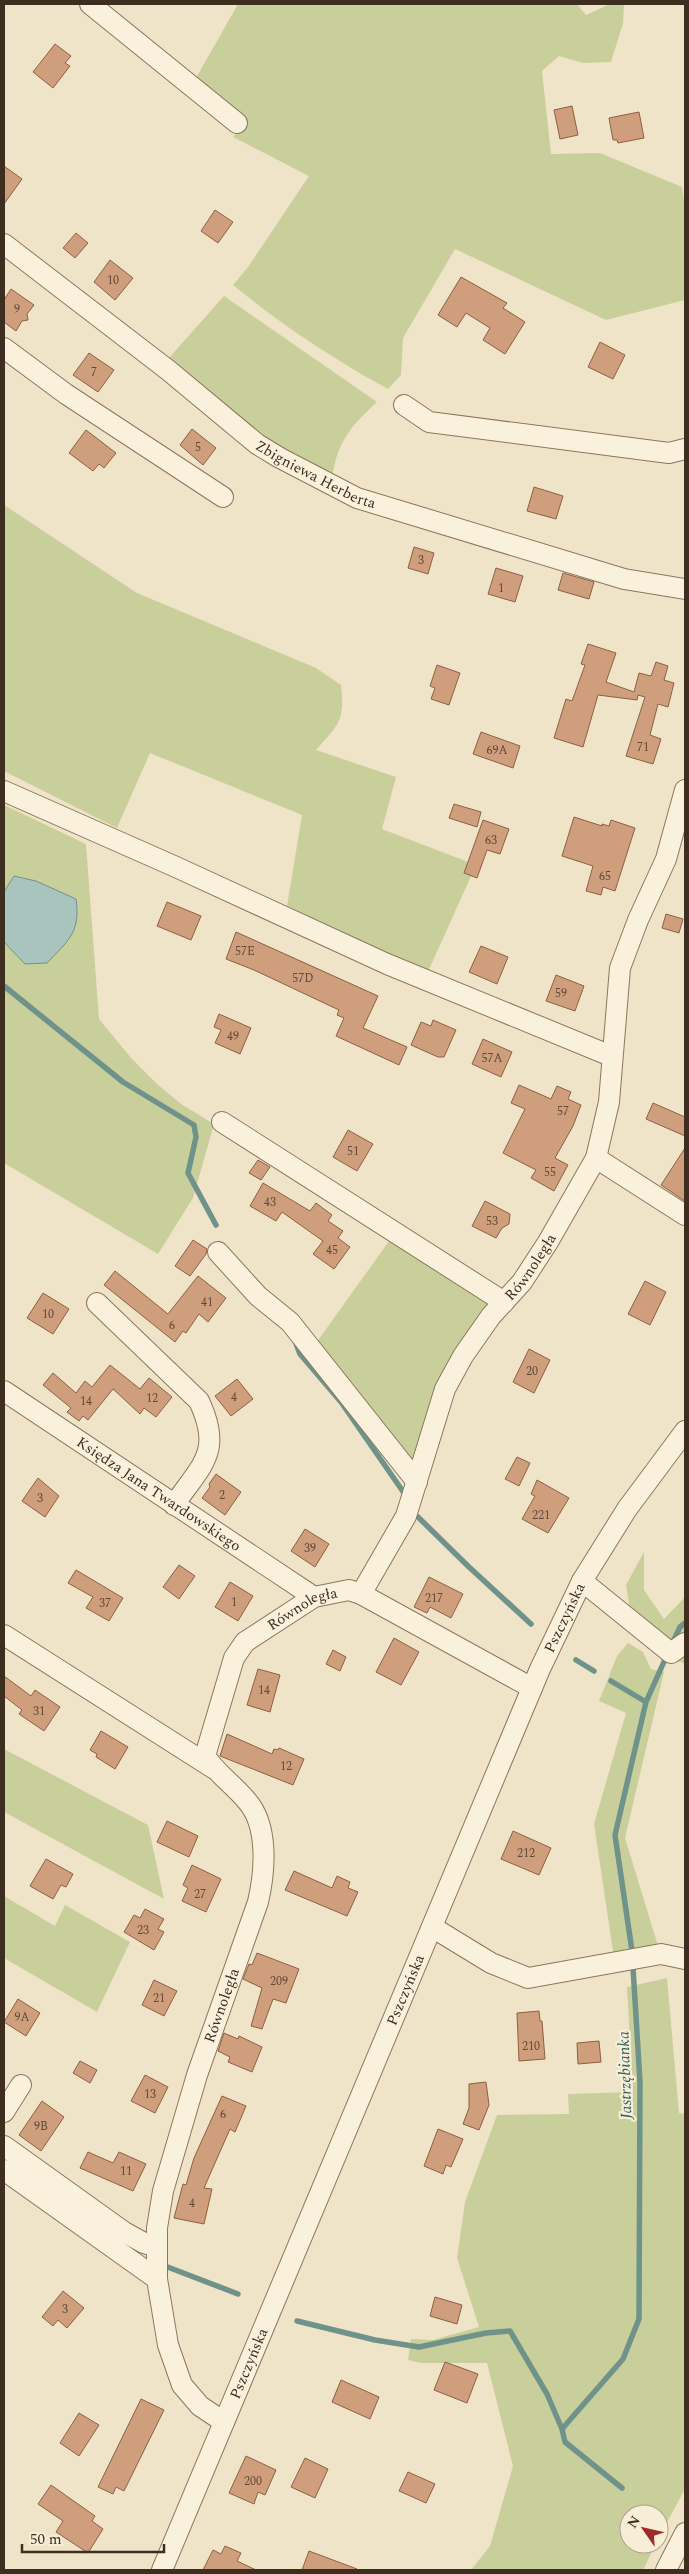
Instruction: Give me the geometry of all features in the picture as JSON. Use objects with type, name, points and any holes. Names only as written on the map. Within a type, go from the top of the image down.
[{"type":"street","points":[[90,4],[237,123]]},
{"type":"street","name":"Zbigniewa Herberta","points":[[4,244],[168,370],[257,444],[319,479],[357,498],[624,579],[685,589]]},
{"type":"street","points":[[4,348],[66,394],[223,497]]},
{"type":"street","points":[[404,405],[429,422],[668,453],[685,449]]},
{"type":"street","name":"Równoległa","points":[[224,2422],[200,2406],[182,2385],[168,2345],[158,2279],[157,2247],[163,2191],[197,2075],[258,1902],[262,1884],[262,1843],[256,1816],[248,1801],[214,1769],[205,1756],[234,1658],[245,1642],[314,1596],[349,1590],[361,1594],[406,1516],[445,1389],[463,1356],[504,1302],[522,1282],[548,1242],[596,1158],[609,1102],[611,1056],[620,968],[638,920],[666,859],[685,790]]},
{"type":"street","points":[[4,791],[176,867],[387,964],[611,1056]]},
{"type":"street","points":[[222,1122],[504,1302]]},
{"type":"street","points":[[596,1158],[685,1215]]},
{"type":"street","points":[[218,1252],[258,1296],[290,1322],[416,1482]]},
{"type":"street","points":[[97,1303],[199,1401],[206,1416],[210,1428],[210,1446],[205,1460],[174,1504]]},
{"type":"street","name":"Księdza Jana Twardowskiego","points":[[4,1391],[314,1596]]},
{"type":"street","name":"Pszczyńska","points":[[162,2570],[532,1688],[582,1581],[627,1509],[685,1430]]},
{"type":"street","points":[[582,1581],[672,1646]]},
{"type":"street","points":[[361,1594],[532,1688]]},
{"type":"street","points":[[4,1635],[214,1769]]},
{"type":"street","points":[[432,1927],[491,1963],[528,1978],[660,1954],[685,1959]]},
{"type":"street","points":[[4,2112],[21,2085]]},
{"type":"street","points":[[4,2146],[124,2232],[144,2243],[157,2247]]},
{"type":"street","points":[[4,2170],[158,2279]]},
{"type":"street","points":[[666,2570],[685,2533]]},
{"type":"green space","points":[[238,4],[577,4],[586,15],[610,4],[624,4],[623,23],[611,62],[583,63],[559,56],[542,71],[551,154],[600,153],[682,187],[685,206],[685,300],[606,320],[455,249],[403,338],[401,375],[388,389],[308,341],[233,285],[248,267],[309,176],[233,137],[246,119],[196,78]]},
{"type":"green space","points":[[224,296],[377,402],[353,427],[342,444],[337,454],[332,478],[282,450],[168,359]]},
{"type":"green space","points":[[4,505],[137,593],[316,668],[341,685],[342,707],[339,721],[316,750],[396,777],[382,829],[476,865],[427,974],[287,906],[302,815],[150,753],[117,828],[4,771]]},
{"type":"green space","points":[[4,805],[86,844],[99,1019],[132,1059],[157,1084],[181,1104],[214,1124],[193,1198],[158,1254],[4,1163]]},
{"type":"green space","points":[[392,1237],[498,1299],[417,1459],[406,1460],[316,1343]]},
{"type":"green space","points":[[644,1552],[644,1590],[664,1619],[685,1597],[685,1664],[668,1657],[630,1610],[626,1585]]},
{"type":"green space","points":[[628,1643],[643,1652],[651,1669],[664,1672],[625,1838],[659,1949],[614,1958],[594,1824],[626,1713],[599,1701],[617,1656]]},
{"type":"green space","points":[[4,1749],[148,1825],[164,1899],[4,1812]]},
{"type":"green space","points":[[4,1896],[55,1926],[65,1905],[130,1942],[97,2012],[4,1958]]},
{"type":"green space","points":[[667,1978],[679,2113],[685,2114],[685,2489],[669,2519],[669,2504],[619,2504],[619,2554],[651,2554],[643,2570],[471,2570],[490,2546],[513,2466],[487,2363],[421,2363],[408,2360],[411,2339],[433,2340],[479,2327],[457,2258],[465,2202],[497,2115],[569,2114],[568,2094],[633,2092],[627,1987]]},
{"type":"water","points":[[14,876],[36,881],[76,899],[77,920],[75,928],[67,942],[47,963],[25,964],[4,942],[4,892]]},
{"type":"building","points":[[55,44],[71,56],[65,63],[70,66],[53,88],[33,72]]},
{"type":"building","points":[[572,106],[578,135],[560,139],[554,110]]},
{"type":"building","points":[[639,112],[644,138],[618,143],[617,140],[613,140],[609,118]]},
{"type":"building","points":[[4,166],[22,179],[4,204]]},
{"type":"building","points":[[215,210],[233,222],[218,243],[201,231]]},
{"type":"building","points":[[76,233],[88,243],[75,258],[63,248]]},
{"type":"building","points":[[110,260],[133,278],[115,300],[94,282]]},
{"type":"building","points":[[461,277],[507,303],[503,308],[525,322],[505,354],[483,340],[490,328],[466,313],[457,327],[438,315]]},
{"type":"building","points":[[11,289],[34,305],[27,314],[28,320],[22,321],[16,331],[4,322],[4,300]]},
{"type":"building","points":[[600,342],[625,355],[613,379],[588,367]]},
{"type":"building","points":[[89,353],[114,370],[98,392],[73,375]]},
{"type":"building","points":[[192,429],[216,448],[203,465],[180,445]]},
{"type":"building","points":[[86,430],[116,453],[104,468],[99,464],[93,471],[69,453]]},
{"type":"building","points":[[534,487],[563,496],[556,519],[527,511]]},
{"type":"building","points":[[414,547],[434,553],[428,574],[408,568]]},
{"type":"building","points":[[496,568],[523,576],[515,602],[488,594]]},
{"type":"building","points":[[563,573],[594,582],[589,599],[558,590]]},
{"type":"building","points":[[588,644],[616,653],[606,682],[634,692],[639,673],[651,676],[656,662],[668,666],[664,680],[674,683],[668,707],[658,704],[650,735],[661,739],[653,764],[626,756],[645,697],[638,695],[637,700],[598,695],[583,747],[554,738],[566,699],[572,701],[585,665],[581,664]]},
{"type":"building","points":[[437,665],[460,673],[449,705],[431,699],[435,688],[430,686]]},
{"type":"building","points":[[481,732],[520,746],[513,768],[473,754]]},
{"type":"building","points":[[454,804],[481,812],[477,827],[449,818]]},
{"type":"building","points":[[574,817],[602,826],[602,824],[609,826],[611,820],[635,828],[615,891],[603,887],[601,895],[586,891],[593,866],[562,856]]},
{"type":"building","points":[[483,820],[509,829],[500,854],[487,850],[477,878],[464,873]]},
{"type":"building","points":[[167,902],[201,916],[191,940],[157,926]]},
{"type":"building","points":[[666,914],[683,919],[679,933],[662,928]]},
{"type":"building","points":[[236,932],[378,996],[363,1028],[407,1047],[399,1065],[336,1036],[344,1018],[337,1015],[339,1010],[226,959]]},
{"type":"building","points":[[481,946],[508,957],[497,984],[469,972]]},
{"type":"building","points":[[556,975],[584,986],[575,1011],[546,1001]]},
{"type":"building","points":[[219,1014],[251,1028],[240,1054],[215,1043],[221,1030],[214,1027]]},
{"type":"building","points":[[433,1020],[456,1030],[444,1057],[438,1057],[411,1045],[421,1022],[431,1026]]},
{"type":"building","points":[[483,1039],[512,1052],[501,1077],[472,1064]]},
{"type":"building","points":[[519,1085],[551,1099],[557,1086],[571,1092],[568,1099],[581,1105],[573,1126],[555,1158],[568,1165],[554,1191],[531,1178],[536,1170],[503,1153],[525,1109],[511,1103]]},
{"type":"building","points":[[653,1103],[685,1117],[685,1136],[646,1119]]},
{"type":"building","points":[[348,1130],[373,1144],[357,1171],[333,1157]]},
{"type":"building","points":[[685,1148],[685,1201],[661,1185]]},
{"type":"building","points":[[258,1160],[270,1167],[261,1180],[249,1173]]},
{"type":"building","points":[[263,1183],[310,1211],[316,1203],[332,1215],[328,1221],[343,1231],[338,1238],[350,1247],[334,1269],[313,1254],[323,1241],[282,1212],[276,1221],[250,1206]]},
{"type":"building","points":[[485,1201],[510,1214],[509,1224],[502,1228],[496,1238],[472,1226]]},
{"type":"building","points":[[193,1240],[207,1249],[206,1254],[190,1276],[175,1266]]},
{"type":"building","points":[[115,1271],[168,1314],[198,1276],[226,1298],[208,1322],[199,1314],[186,1333],[183,1331],[175,1342],[104,1285]]},
{"type":"building","points":[[645,1281],[666,1292],[650,1325],[628,1314]]},
{"type":"building","points":[[43,1293],[69,1309],[53,1334],[27,1318]]},
{"type":"building","points":[[529,1349],[550,1360],[534,1393],[513,1382]]},
{"type":"building","points":[[110,1365],[140,1389],[149,1378],[172,1397],[156,1417],[144,1408],[140,1414],[113,1389],[88,1420],[83,1416],[79,1421],[67,1412],[71,1408],[43,1385],[53,1373],[76,1393],[85,1381],[92,1387]]},
{"type":"building","points":[[237,1379],[253,1399],[231,1416],[215,1396]]},
{"type":"building","points":[[517,1457],[530,1463],[519,1486],[505,1479]]},
{"type":"building","points":[[216,1474],[241,1492],[225,1515],[202,1498]]},
{"type":"building","points":[[38,1478],[59,1496],[45,1517],[22,1501]]},
{"type":"building","points":[[537,1480],[569,1498],[548,1533],[522,1519],[535,1496],[531,1494]]},
{"type":"building","points":[[305,1529],[329,1544],[315,1567],[291,1551]]},
{"type":"building","points":[[179,1565],[195,1576],[179,1599],[163,1587]]},
{"type":"building","points":[[76,1570],[123,1598],[109,1621],[86,1608],[93,1597],[68,1583]]},
{"type":"building","points":[[429,1577],[463,1594],[451,1618],[430,1607],[427,1613],[414,1607]]},
{"type":"building","points":[[230,1582],[253,1596],[238,1621],[215,1607]]},
{"type":"building","points":[[394,1638],[419,1652],[401,1685],[376,1672]]},
{"type":"building","points":[[333,1650],[346,1657],[340,1671],[326,1664]]},
{"type":"building","points":[[258,1669],[280,1675],[270,1712],[247,1705]]},
{"type":"building","points":[[4,1676],[31,1696],[35,1690],[60,1707],[44,1731],[19,1714],[22,1710],[4,1696]]},
{"type":"building","points":[[101,1731],[128,1747],[115,1769],[96,1757],[97,1754],[90,1750]]},
{"type":"building","points":[[227,1734],[272,1754],[274,1749],[278,1750],[279,1748],[304,1759],[293,1785],[220,1756]]},
{"type":"building","points":[[167,1821],[198,1836],[189,1857],[157,1842]]},
{"type":"building","points":[[513,1831],[551,1848],[539,1875],[501,1859]]},
{"type":"building","points":[[46,1859],[73,1874],[66,1887],[61,1885],[53,1899],[30,1886]]},
{"type":"building","points":[[192,1865],[221,1879],[206,1912],[182,1901],[188,1888],[183,1885]]},
{"type":"building","points":[[294,1871],[332,1888],[337,1876],[350,1882],[348,1888],[358,1892],[347,1916],[285,1890]]},
{"type":"building","points":[[145,1909],[164,1919],[158,1929],[164,1932],[154,1950],[124,1932],[134,1915],[140,1918]]},
{"type":"building","points":[[257,1953],[299,1969],[286,2003],[273,1999],[262,2029],[251,2026],[262,1988],[243,1979],[249,1964],[252,1965]]},
{"type":"building","points":[[154,1980],[177,1991],[164,2016],[142,2005]]},
{"type":"building","points":[[18,1999],[40,2013],[26,2036],[4,2022]]},
{"type":"building","points":[[539,2011],[540,2021],[542,2021],[545,2059],[519,2061],[517,2013]]},
{"type":"building","points":[[224,2033],[238,2039],[239,2036],[262,2047],[252,2072],[228,2062],[230,2057],[218,2051]]},
{"type":"building","points":[[599,2041],[601,2062],[578,2064],[577,2043]]},
{"type":"building","points":[[80,2061],[97,2070],[90,2083],[73,2073]]},
{"type":"building","points":[[145,2075],[168,2087],[155,2113],[131,2101]]},
{"type":"building","points":[[486,2082],[489,2105],[479,2130],[463,2124],[469,2108],[469,2084]]},
{"type":"building","points":[[222,2096],[246,2106],[235,2132],[230,2129],[204,2188],[212,2189],[204,2224],[174,2218],[183,2184],[186,2185],[194,2158]]},
{"type":"building","points":[[42,2101],[64,2117],[41,2151],[19,2135]]},
{"type":"building","points":[[438,2129],[463,2139],[451,2167],[446,2165],[443,2174],[424,2166]]},
{"type":"building","points":[[88,2152],[113,2163],[119,2152],[146,2164],[133,2191],[80,2168]]},
{"type":"building","points":[[63,2291],[84,2308],[67,2328],[58,2320],[53,2326],[42,2317]]},
{"type":"building","points":[[435,2297],[462,2305],[457,2324],[430,2316]]},
{"type":"building","points":[[445,2362],[478,2374],[467,2403],[434,2390]]},
{"type":"building","points":[[341,2380],[379,2397],[370,2419],[332,2402]]},
{"type":"building","points":[[141,2399],[164,2410],[124,2491],[116,2487],[113,2494],[98,2487]]},
{"type":"building","points":[[79,2413],[99,2425],[79,2456],[60,2443]]},
{"type":"building","points":[[246,2456],[276,2470],[265,2495],[258,2492],[254,2504],[229,2493]]},
{"type":"building","points":[[305,2458],[328,2469],[315,2498],[291,2487]]},
{"type":"building","points":[[408,2472],[435,2484],[426,2503],[399,2491]]},
{"type":"building","points":[[51,2485],[95,2516],[92,2521],[103,2529],[88,2553],[56,2532],[63,2521],[38,2504]]},
{"type":"building","points":[[225,2546],[241,2553],[237,2561],[256,2570],[203,2570],[213,2550],[221,2554]]},
{"type":"building","points":[[309,2551],[357,2569],[357,2570],[302,2570]]},
{"type":"waterway","points":[[4,986],[123,1082],[194,1125],[196,1137],[188,1173],[216,1225]]},
{"type":"waterway","points":[[295,1341],[300,1354],[341,1402],[404,1493]]},
{"type":"waterway","points":[[418,1517],[531,1624]]},
{"type":"waterway","name":"Jastrzębianka","points":[[672,1644],[680,1627],[685,1623]]},
{"type":"waterway","name":"Jastrzębianka","points":[[622,2488],[565,2442],[562,2429],[623,2359],[639,2319],[640,2082],[632,1951],[615,1835],[646,1702],[667,1655]]},
{"type":"waterway","points":[[576,1660],[594,1671]]},
{"type":"waterway","points":[[611,1681],[646,1702]]},
{"type":"waterway","points":[[165,2266],[238,2294]]},
{"type":"waterway","points":[[297,2321],[375,2340],[419,2347],[486,2333],[510,2331],[547,2394],[562,2429]]}]
